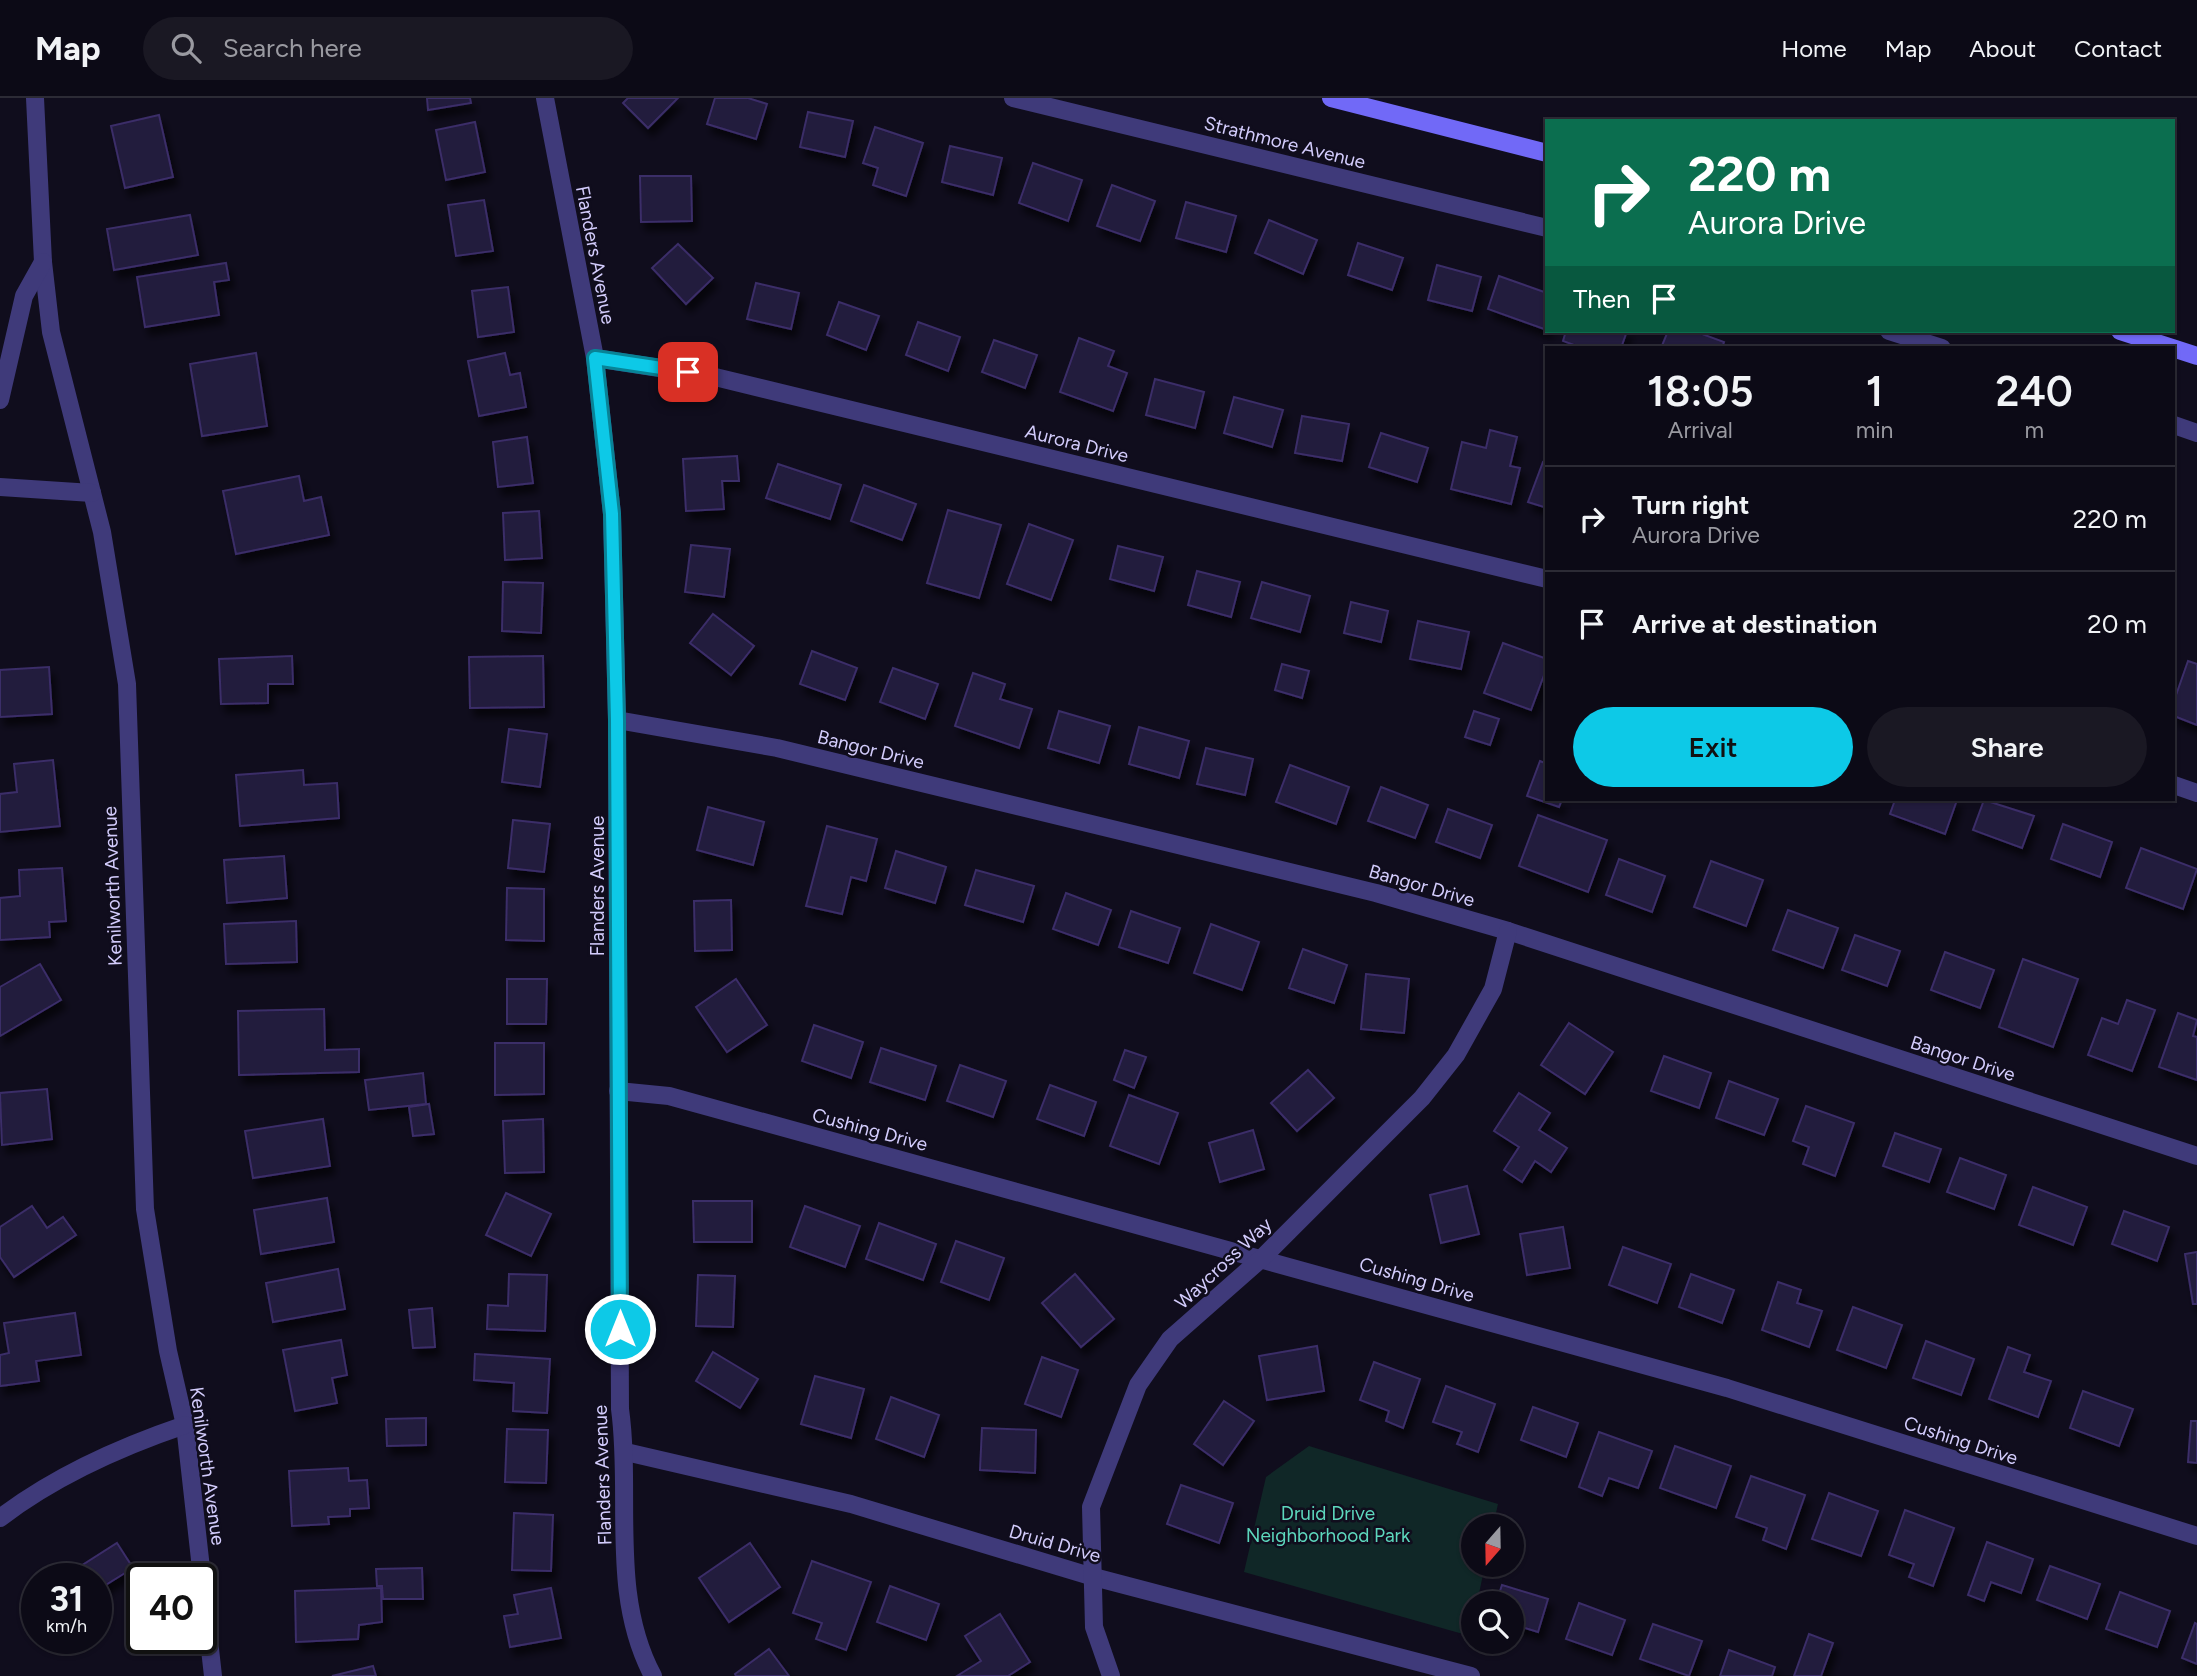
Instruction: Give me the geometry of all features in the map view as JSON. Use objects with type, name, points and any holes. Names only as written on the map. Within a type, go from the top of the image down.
[{"type":"main road","points":[[1331,98],[1545,152]]},
{"type":"main road","points":[[2126,333],[2166,346]]},
{"type":"main road","points":[[2175,349],[2197,356]]},
{"type":"street","name":"Kenilworth Avenue","points":[[35,98],[43,262],[51,331],[102,532],[127,684],[145,1209],[168,1351],[185,1425],[213,1676]]},
{"type":"street","name":"Flanders Avenue","points":[[545,98],[595,358],[612,514],[617,720],[620,1409],[626,1452],[622,1522],[633,1619],[653,1676]]},
{"type":"street","name":"Strathmore Avenue","points":[[1013,98],[1545,228]]},
{"type":"street","points":[[0,400],[24,296],[43,262]]},
{"type":"street","points":[[1895,333],[1936,346]]},
{"type":"street","name":"Aurora Drive","points":[[595,358],[711,376],[1545,579]]},
{"type":"street","points":[[2175,425],[2197,433]]},
{"type":"street","points":[[0,487],[92,493]]},
{"type":"street","name":"Bangor Drive","points":[[617,720],[803,755],[1376,893],[1508,931],[2197,1156]]},
{"type":"street","points":[[2175,785],[2197,793]]},
{"type":"street","name":"Waycross Way","points":[[1111,1676],[1094,1627],[1090,1576],[1091,1507],[1138,1385],[1170,1339],[1262,1258],[1422,1098],[1456,1055],[1493,989],[1508,931]]},
{"type":"street","name":"Cushing Drive","points":[[618,1091],[669,1096],[1727,1388],[2197,1536]]},
{"type":"street","points":[[0,1518],[16,1506],[121,1447],[185,1425]]},
{"type":"street","name":"Druid Drive","points":[[626,1452],[851,1504],[1090,1576],[1471,1676]]},
{"type":"green space","name":"Druid Drive Neighborhood Park","points":[[1309,1446],[1498,1504],[1496,1514],[1461,1514],[1461,1577],[1482,1577],[1480,1591],[1461,1591],[1461,1633],[1244,1572],[1266,1477]]},
{"type":"building","points":[[427,98],[470,98],[471,103],[428,110]]},
{"type":"building","points":[[628,98],[678,98],[648,128],[623,103]]},
{"type":"building","points":[[715,98],[748,98],[767,104],[756,139],[707,124]]},
{"type":"building","points":[[808,112],[853,121],[845,157],[800,147]]},
{"type":"building","points":[[159,115],[173,177],[125,188],[111,126]]},
{"type":"building","points":[[475,122],[485,172],[446,180],[436,130]]},
{"type":"building","points":[[875,127],[923,143],[906,196],[873,185],[878,168],[863,163]]},
{"type":"building","points":[[950,146],[1002,158],[993,195],[942,182]]},
{"type":"building","points":[[1033,163],[1082,180],[1068,221],[1019,203]]},
{"type":"building","points":[[640,176],[691,176],[692,221],[641,222]]},
{"type":"building","points":[[1112,185],[1155,201],[1140,241],[1097,226]]},
{"type":"building","points":[[484,200],[493,251],[456,256],[448,205]]},
{"type":"building","points":[[1186,202],[1236,216],[1226,252],[1176,238]]},
{"type":"building","points":[[190,215],[198,255],[114,270],[107,229]]},
{"type":"building","points":[[1269,220],[1317,240],[1303,274],[1255,253]]},
{"type":"building","points":[[1358,243],[1403,258],[1392,290],[1348,275]]},
{"type":"building","points":[[678,244],[713,278],[686,304],[652,268]]},
{"type":"building","points":[[226,263],[229,280],[214,282],[219,315],[145,327],[137,277]]},
{"type":"building","points":[[1437,265],[1481,277],[1472,311],[1428,300]]},
{"type":"building","points":[[1499,276],[1545,292],[1545,329],[1488,309]]},
{"type":"building","points":[[756,283],[799,293],[791,329],[747,319]]},
{"type":"building","points":[[508,287],[514,332],[478,337],[472,291]]},
{"type":"building","points":[[839,302],[879,316],[866,350],[827,335]]},
{"type":"building","points":[[918,322],[960,337],[948,371],[906,355]]},
{"type":"building","points":[[1565,333],[1626,333],[1622,346],[1577,346],[1563,341]]},
{"type":"building","points":[[1667,333],[1699,333],[1724,342],[1723,346],[1662,346]]},
{"type":"building","points":[[1079,338],[1114,351],[1108,366],[1127,373],[1113,411],[1060,392]]},
{"type":"building","points":[[994,340],[1037,355],[1025,388],[982,372]]},
{"type":"building","points":[[256,353],[267,426],[202,436],[190,364]]},
{"type":"building","points":[[505,353],[510,375],[520,373],[526,407],[479,416],[468,361]]},
{"type":"building","points":[[1155,379],[1204,392],[1195,428],[1146,415]]},
{"type":"building","points":[[1234,397],[1283,410],[1272,447],[1224,433]]},
{"type":"building","points":[[1302,416],[1349,424],[1342,461],[1295,453]]},
{"type":"building","points":[[1490,430],[1517,437],[1510,466],[1520,468],[1511,504],[1451,489],[1462,442],[1486,448]]},
{"type":"building","points":[[1381,433],[1428,448],[1417,482],[1369,467]]},
{"type":"building","points":[[527,437],[533,483],[498,487],[493,442]]},
{"type":"building","points":[[737,456],[739,481],[722,481],[724,509],[686,511],[683,459]]},
{"type":"building","points":[[1543,462],[1545,462],[1545,507],[1528,502]]},
{"type":"building","points":[[778,464],[841,485],[830,519],[766,498]]},
{"type":"building","points":[[299,476],[304,501],[321,497],[329,535],[236,554],[223,491]]},
{"type":"building","points":[[864,485],[916,504],[902,540],[851,521]]},
{"type":"building","points":[[948,510],[1001,525],[979,598],[927,583]]},
{"type":"building","points":[[539,511],[542,558],[505,560],[503,513]]},
{"type":"building","points":[[1029,524],[1073,540],[1051,600],[1007,584]]},
{"type":"building","points":[[691,545],[730,549],[724,597],[685,592]]},
{"type":"building","points":[[1118,546],[1163,557],[1154,591],[1110,579]]},
{"type":"building","points":[[1197,571],[1240,582],[1231,617],[1188,605]]},
{"type":"building","points":[[503,582],[543,583],[541,633],[502,631]]},
{"type":"building","points":[[1262,582],[1310,596],[1300,632],[1251,618]]},
{"type":"building","points":[[1351,602],[1388,611],[1381,642],[1344,633]]},
{"type":"building","points":[[713,614],[754,646],[731,675],[690,643]]},
{"type":"building","points":[[1418,621],[1469,632],[1461,669],[1410,659]]},
{"type":"building","points":[[1503,643],[1545,658],[1545,672],[1531,710],[1484,693]]},
{"type":"building","points":[[812,651],[857,668],[845,700],[800,684]]},
{"type":"building","points":[[292,656],[293,684],[268,684],[268,703],[221,704],[219,659]]},
{"type":"building","points":[[543,656],[544,707],[470,708],[469,657]]},
{"type":"building","points":[[2188,661],[2197,664],[2197,725],[2175,716],[2175,698]]},
{"type":"building","points":[[1282,664],[1309,671],[1302,698],[1275,690]]},
{"type":"building","points":[[49,667],[52,714],[0,717],[0,670]]},
{"type":"building","points":[[893,668],[938,684],[925,719],[880,702]]},
{"type":"building","points":[[973,673],[1005,684],[1000,699],[1032,709],[1019,748],[955,726]]},
{"type":"building","points":[[1059,711],[1110,726],[1099,763],[1048,748]]},
{"type":"building","points":[[1474,711],[1499,719],[1490,745],[1465,737]]},
{"type":"building","points":[[1139,727],[1189,741],[1179,778],[1129,764]]},
{"type":"building","points":[[509,729],[547,734],[540,787],[502,782]]},
{"type":"building","points":[[1206,748],[1253,759],[1245,795],[1197,784]]},
{"type":"building","points":[[53,760],[60,826],[0,832],[0,794],[17,792],[14,764]]},
{"type":"building","points":[[1540,761],[1545,763],[1545,801],[1562,801],[1559,807],[1527,796]]},
{"type":"building","points":[[1290,765],[1349,787],[1336,824],[1276,802]]},
{"type":"building","points":[[303,770],[304,785],[337,783],[339,818],[240,826],[236,775]]},
{"type":"building","points":[[1381,787],[1428,805],[1415,838],[1368,821]]},
{"type":"building","points":[[1895,801],[1957,801],[1945,834],[1890,814]]},
{"type":"building","points":[[1984,801],[2034,816],[2022,848],[1973,830]]},
{"type":"building","points":[[708,807],[764,822],[753,865],[697,850]]},
{"type":"building","points":[[1448,809],[1492,825],[1480,858],[1436,842]]},
{"type":"building","points":[[1538,815],[1607,840],[1588,892],[1519,866]]},
{"type":"building","points":[[513,820],[550,824],[544,872],[508,868]]},
{"type":"building","points":[[2063,824],[2112,842],[2100,877],[2051,859]]},
{"type":"building","points":[[827,826],[877,839],[866,881],[851,877],[842,914],[806,906]]},
{"type":"building","points":[[2141,848],[2197,869],[2183,909],[2126,888]]},
{"type":"building","points":[[896,851],[946,867],[935,903],[885,888]]},
{"type":"building","points":[[284,856],[287,898],[227,903],[224,860]]},
{"type":"building","points":[[1619,859],[1665,876],[1652,912],[1606,895]]},
{"type":"building","points":[[1711,861],[1763,880],[1746,926],[1694,907]]},
{"type":"building","points":[[62,868],[66,921],[49,922],[50,937],[0,940],[0,898],[20,896],[19,870]]},
{"type":"building","points":[[976,870],[1034,886],[1023,922],[965,905]]},
{"type":"building","points":[[507,888],[544,889],[544,941],[506,940]]},
{"type":"building","points":[[1066,893],[1111,910],[1098,945],[1053,929]]},
{"type":"building","points":[[731,900],[732,950],[695,951],[694,901]]},
{"type":"building","points":[[1788,910],[1838,928],[1823,968],[1773,950]]},
{"type":"building","points":[[1131,911],[1180,928],[1168,963],[1119,947]]},
{"type":"building","points":[[296,921],[297,962],[226,964],[224,924]]},
{"type":"building","points":[[1211,924],[1259,942],[1242,990],[1194,973]]},
{"type":"building","points":[[1855,935],[1900,951],[1887,986],[1842,970]]},
{"type":"building","points":[[1303,949],[1347,965],[1334,1003],[1289,988]]},
{"type":"building","points":[[1945,952],[1994,970],[1980,1008],[1931,990]]},
{"type":"building","points":[[2023,959],[2078,979],[2053,1047],[1999,1027]]},
{"type":"building","points":[[40,964],[61,1000],[0,1036],[0,987]]},
{"type":"building","points":[[1366,974],[1409,979],[1404,1033],[1361,1029]]},
{"type":"building","points":[[507,979],[547,979],[546,1024],[507,1024]]},
{"type":"building","points":[[736,979],[767,1025],[727,1052],[696,1007]]},
{"type":"building","points":[[2127,1000],[2155,1010],[2132,1071],[2088,1055],[2102,1018],[2118,1024]]},
{"type":"building","points":[[324,1009],[325,1050],[359,1049],[359,1072],[239,1075],[238,1011]]},
{"type":"building","points":[[2178,1013],[2197,1020],[2193,1036],[2197,1037],[2197,1080],[2159,1067]]},
{"type":"building","points":[[1569,1023],[1613,1052],[1585,1094],[1541,1065]]},
{"type":"building","points":[[814,1025],[863,1042],[851,1078],[802,1061]]},
{"type":"building","points":[[495,1043],[544,1043],[544,1094],[495,1095]]},
{"type":"building","points":[[881,1048],[936,1066],[925,1100],[870,1082]]},
{"type":"building","points":[[1125,1050],[1146,1057],[1134,1088],[1114,1080]]},
{"type":"building","points":[[1664,1056],[1711,1073],[1699,1108],[1651,1091]]},
{"type":"building","points":[[960,1065],[1006,1081],[993,1117],[947,1101]]},
{"type":"building","points":[[1308,1070],[1334,1098],[1297,1131],[1271,1103]]},
{"type":"building","points":[[423,1073],[426,1104],[369,1110],[365,1080]]},
{"type":"building","points":[[1729,1081],[1778,1099],[1764,1135],[1716,1118]]},
{"type":"building","points":[[1050,1085],[1096,1102],[1084,1136],[1037,1119]]},
{"type":"building","points":[[47,1089],[52,1139],[2,1145],[0,1093]]},
{"type":"building","points":[[1519,1093],[1550,1113],[1539,1130],[1567,1148],[1551,1172],[1535,1161],[1522,1182],[1504,1170],[1519,1147],[1494,1131]]},
{"type":"building","points":[[1129,1095],[1178,1113],[1159,1164],[1110,1146]]},
{"type":"building","points":[[429,1104],[434,1134],[413,1136],[409,1107]]},
{"type":"building","points":[[1806,1106],[1854,1123],[1835,1176],[1803,1164],[1809,1147],[1793,1141]]},
{"type":"building","points":[[323,1119],[330,1166],[253,1178],[245,1131]]},
{"type":"building","points":[[543,1119],[544,1172],[505,1173],[503,1121]]},
{"type":"building","points":[[1253,1130],[1264,1169],[1220,1182],[1209,1143]]},
{"type":"building","points":[[1895,1133],[1941,1149],[1929,1182],[1883,1166]]},
{"type":"building","points":[[1960,1158],[2006,1175],[1994,1209],[1947,1192]]},
{"type":"building","points":[[1467,1186],[1479,1234],[1441,1243],[1430,1195]]},
{"type":"building","points":[[2033,1187],[2087,1207],[2073,1245],[2019,1225]]},
{"type":"building","points":[[506,1193],[551,1214],[531,1256],[486,1235]]},
{"type":"building","points":[[327,1198],[334,1242],[261,1254],[254,1210]]},
{"type":"building","points":[[693,1201],[752,1201],[752,1242],[694,1242]]},
{"type":"building","points":[[32,1206],[47,1228],[63,1217],[76,1235],[14,1277],[0,1257],[0,1227]]},
{"type":"building","points":[[805,1206],[860,1226],[845,1267],[790,1247]]},
{"type":"building","points":[[2124,1211],[2169,1227],[2157,1261],[2112,1244]]},
{"type":"building","points":[[879,1223],[936,1244],[923,1280],[866,1259]]},
{"type":"building","points":[[1563,1227],[1570,1268],[1527,1275],[1520,1234]]},
{"type":"building","points":[[956,1241],[1004,1258],[989,1300],[941,1282]]},
{"type":"building","points":[[1623,1247],[1671,1264],[1657,1303],[1609,1285]]},
{"type":"building","points":[[2197,1252],[2197,1304],[2193,1304],[2185,1254]]},
{"type":"building","points":[[338,1269],[345,1309],[273,1322],[266,1283]]},
{"type":"building","points":[[509,1274],[547,1275],[545,1331],[487,1329],[488,1305],[508,1306]]},
{"type":"building","points":[[1075,1274],[1114,1319],[1081,1347],[1042,1303]]},
{"type":"building","points":[[1691,1274],[1734,1290],[1722,1323],[1679,1307]]},
{"type":"building","points":[[698,1275],[735,1276],[733,1327],[696,1326]]},
{"type":"building","points":[[1778,1282],[1801,1290],[1797,1303],[1822,1311],[1809,1347],[1762,1330]]},
{"type":"building","points":[[1853,1307],[1902,1325],[1886,1368],[1837,1350]]},
{"type":"building","points":[[432,1308],[435,1347],[413,1348],[409,1310]]},
{"type":"building","points":[[75,1313],[81,1355],[36,1361],[39,1381],[0,1386],[0,1355],[9,1353],[4,1323]]},
{"type":"building","points":[[341,1340],[347,1375],[332,1378],[337,1403],[295,1411],[283,1350]]},
{"type":"building","points":[[1926,1341],[1974,1359],[1961,1395],[1913,1378]]},
{"type":"building","points":[[1317,1346],[1324,1391],[1267,1400],[1259,1356]]},
{"type":"building","points":[[2008,1347],[2030,1355],[2024,1372],[2051,1381],[2038,1417],[1989,1399]]},
{"type":"building","points":[[713,1352],[758,1379],[740,1408],[696,1381]]},
{"type":"building","points":[[475,1354],[550,1359],[547,1413],[513,1411],[514,1383],[474,1380]]},
{"type":"building","points":[[1042,1357],[1078,1370],[1061,1417],[1025,1404]]},
{"type":"building","points":[[1374,1362],[1420,1379],[1403,1428],[1386,1421],[1389,1411],[1360,1400]]},
{"type":"building","points":[[815,1376],[864,1389],[851,1438],[801,1424]]},
{"type":"building","points":[[1446,1386],[1495,1404],[1478,1452],[1457,1444],[1462,1432],[1433,1422]]},
{"type":"building","points":[[2083,1391],[2133,1409],[2119,1446],[2070,1428]]},
{"type":"building","points":[[891,1397],[939,1415],[924,1457],[876,1439]]},
{"type":"building","points":[[1224,1401],[1254,1421],[1223,1465],[1194,1444]]},
{"type":"building","points":[[1533,1407],[1578,1423],[1566,1457],[1521,1440]]},
{"type":"building","points":[[426,1418],[426,1445],[387,1446],[386,1419]]},
{"type":"building","points":[[2191,1421],[2197,1421],[2197,1463],[2188,1462]]},
{"type":"building","points":[[982,1428],[1036,1430],[1035,1473],[980,1470]]},
{"type":"building","points":[[507,1429],[548,1430],[546,1483],[505,1482]]},
{"type":"building","points":[[1599,1432],[1652,1451],[1638,1488],[1609,1478],[1602,1496],[1579,1487]]},
{"type":"building","points":[[1675,1446],[1731,1466],[1716,1508],[1660,1488]]},
{"type":"building","points":[[348,1468],[349,1481],[367,1480],[369,1508],[350,1509],[350,1516],[328,1517],[329,1524],[292,1526],[289,1471]]},
{"type":"building","points":[[1751,1476],[1805,1495],[1786,1549],[1763,1540],[1767,1528],[1736,1517]]},
{"type":"building","points":[[1181,1485],[1233,1503],[1219,1543],[1167,1524]]},
{"type":"building","points":[[1829,1493],[1878,1511],[1861,1556],[1812,1539]]},
{"type":"building","points":[[1905,1510],[1954,1528],[1933,1586],[1909,1577],[1914,1564],[1889,1555]]},
{"type":"building","points":[[514,1513],[553,1515],[551,1571],[512,1570]]},
{"type":"building","points":[[1987,1542],[2033,1559],[2021,1593],[1991,1582],[1984,1601],[1968,1595]]},
{"type":"building","points":[[117,1543],[130,1563],[126,1563],[126,1572],[112,1581],[112,1563],[86,1563]]},
{"type":"building","points":[[750,1543],[780,1587],[729,1622],[699,1578]]},
{"type":"building","points":[[812,1561],[871,1582],[846,1650],[816,1639],[822,1623],[793,1613]]},
{"type":"building","points":[[2050,1566],[2100,1584],[2087,1619],[2037,1600]]},
{"type":"building","points":[[422,1568],[423,1599],[383,1599],[382,1586],[377,1586],[376,1569]]},
{"type":"building","points":[[1502,1585],[1522,1591],[1500,1591]]},
{"type":"building","points":[[890,1586],[939,1604],[926,1640],[877,1622]]},
{"type":"building","points":[[381,1588],[382,1622],[359,1625],[358,1639],[296,1642],[295,1591]]},
{"type":"building","points":[[551,1588],[561,1638],[510,1647],[504,1616],[518,1614],[514,1595]]},
{"type":"building","points":[[1524,1592],[1548,1599],[1538,1632],[1524,1628]]},
{"type":"building","points":[[2120,1592],[2170,1611],[2157,1647],[2106,1629]]},
{"type":"building","points":[[1579,1603],[1625,1620],[1612,1655],[1566,1639]]},
{"type":"building","points":[[1000,1614],[1030,1662],[1008,1676],[957,1676],[981,1661],[965,1636]]},
{"type":"building","points":[[2195,1623],[2197,1624],[2197,1664],[2182,1658]]},
{"type":"building","points":[[1653,1624],[1702,1641],[1689,1676],[1640,1659]]},
{"type":"building","points":[[1809,1634],[1833,1643],[1821,1676],[1794,1676]]},
{"type":"building","points":[[769,1649],[789,1676],[736,1676],[735,1674]]},
{"type":"building","points":[[1729,1650],[1775,1667],[1772,1676],[1720,1676]]},
{"type":"building","points":[[373,1666],[376,1676],[332,1676]]},
{"type":"route","points":[[620,1329],[617,720],[612,514],[595,358],[688,372]]}]
